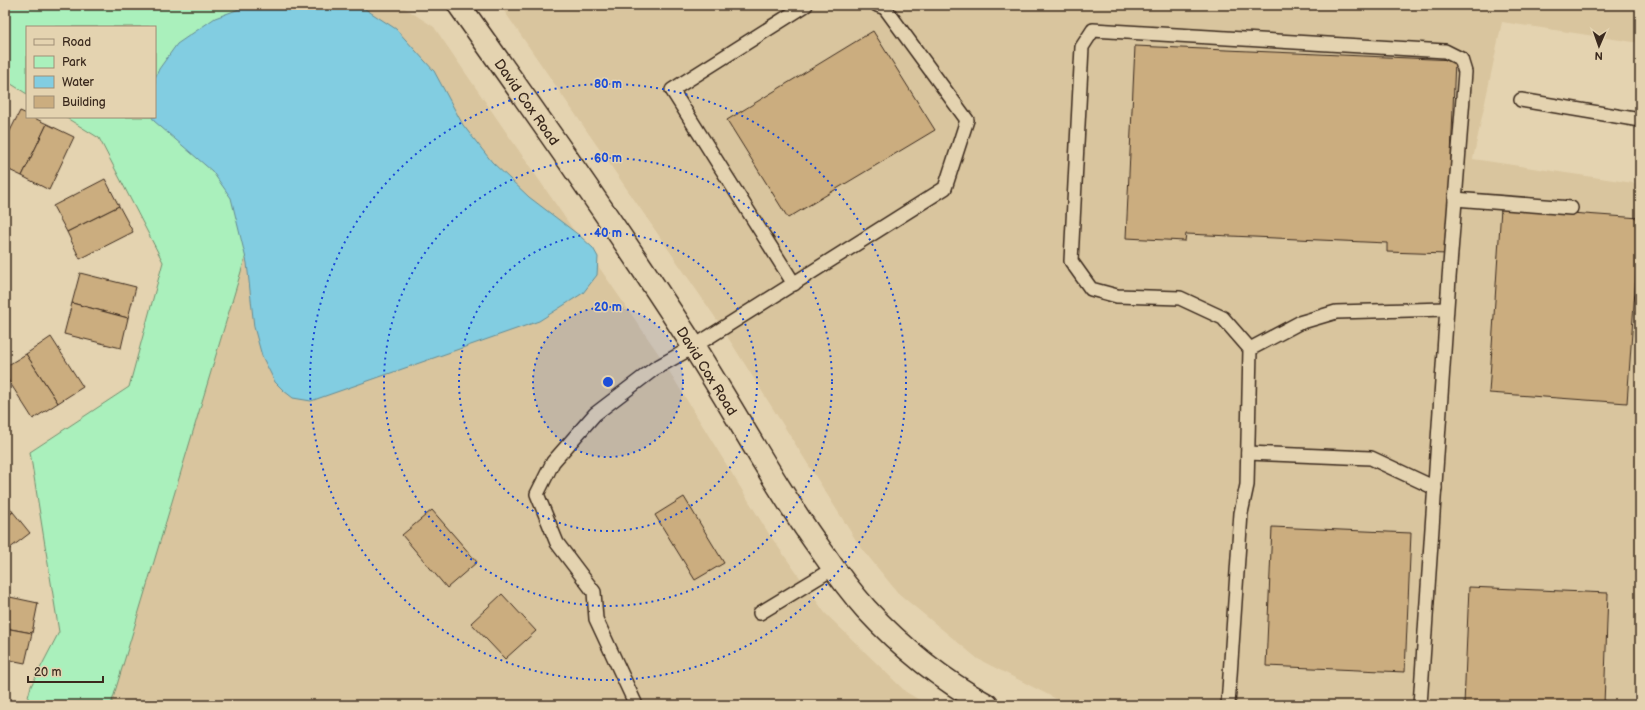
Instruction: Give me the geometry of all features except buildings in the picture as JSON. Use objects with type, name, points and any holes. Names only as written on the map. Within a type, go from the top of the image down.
[{"type":"main road","name":"David Cox Road","points":[[459,5],[591,192],[693,347],[802,524],[849,590],[910,652],[945,679],[987,705]]},
{"type":"lane","points":[[794,284],[672,90],[806,5]]},
{"type":"lane","points":[[636,705],[596,619],[594,592],[557,543],[537,494],[553,462],[596,414],[654,369],[693,347],[945,188],[967,120],[885,8],[877,5]]},
{"type":"lane","points":[[1228,705],[1241,513],[1247,485],[1250,349],[1223,318],[1180,298],[1117,296],[1092,288],[1071,261],[1082,47],[1093,30],[1445,50],[1461,59],[1465,72],[1446,309],[1420,705]]},
{"type":"lane","points":[[1520,100],[1640,120]]},
{"type":"lane","points":[[1455,199],[1571,208]]},
{"type":"lane","points":[[1250,349],[1299,323],[1336,312],[1446,309]]},
{"type":"lane","points":[[1248,453],[1371,458],[1435,488]]},
{"type":"lane","points":[[760,613],[834,568]]},
{"type":"shaded area","points":[[321,5],[400,5],[434,27],[658,353],[769,534],[825,613],[906,692],[928,705],[111,705]]},
{"type":"shaded area","points":[[500,5],[1640,5],[1640,43],[1502,22],[1473,159],[1640,184],[1640,705],[1068,705],[978,659],[898,593],[859,545],[715,317]]},
{"type":"green space","points":[[5,5],[321,5],[111,705],[26,705],[31,686],[59,632],[30,452],[129,387],[163,262],[99,138],[67,118],[156,118],[156,26],[26,26],[26,93],[5,80]]},
{"type":"water","points":[[250,5],[359,5],[396,29],[434,71],[463,125],[492,162],[529,197],[580,236],[593,248],[598,257],[597,275],[583,293],[539,321],[311,401],[293,398],[275,382],[262,356],[254,327],[247,263],[231,198],[212,171],[154,121],[152,118],[156,118],[156,76],[159,69],[177,44],[215,18]]}]
